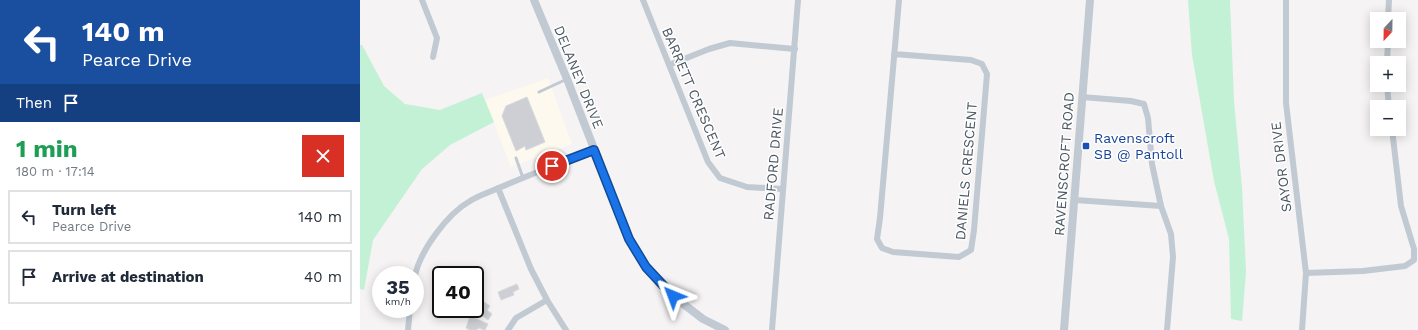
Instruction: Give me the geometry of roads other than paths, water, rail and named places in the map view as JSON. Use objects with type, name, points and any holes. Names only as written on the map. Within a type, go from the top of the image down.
[{"type":"street","points":[[422,0],[437,38],[433,57]]},
{"type":"street","name":"DELANEY DRIVE","points":[[534,0],[567,79],[629,239],[646,267],[673,296],[703,319],[725,330]]},
{"type":"street","name":"BARRETT CRESCENT","points":[[643,0],[708,162],[720,178],[747,187],[783,188]]},
{"type":"street","name":"RADFORD DRIVE","points":[[772,330],[798,0]]},
{"type":"street","name":"DANIELS CRESCENT","points":[[894,54],[971,60],[982,64],[987,74],[971,250],[959,257],[893,252],[882,248],[877,239],[898,0]]},
{"type":"street","name":"RAVENSCROFT ROAD","points":[[1064,330],[1090,0]]},
{"type":"street","name":"SAYOR DRIVE","points":[[1286,0],[1286,103],[1306,273],[1302,330]]},
{"type":"street","points":[[1388,12],[1389,0]]},
{"type":"street","points":[[669,65],[709,48],[730,43],[795,49]]},
{"type":"street","points":[[1082,97],[1130,101],[1144,104],[1148,118],[1152,164],[1161,206],[1171,234],[1173,257],[1167,330]]},
{"type":"street","points":[[1306,273],[1363,271],[1405,266],[1414,260],[1414,249],[1401,206],[1393,136]]},
{"type":"street","points":[[418,266],[431,240],[449,218],[469,201],[594,150]]},
{"type":"street","points":[[498,188],[531,269],[547,300],[566,330]]},
{"type":"street","points":[[1075,200],[1161,206]]},
{"type":"street","points":[[508,330],[516,318],[547,300]]},
{"type":"street","points":[[408,330],[409,318]]},
{"type":"lane","points":[[539,92],[567,79]]},
{"type":"lane","points":[[516,158],[523,178]]},
{"type":"place","name":"Ravenscroft SB @ Pantoll","points":[[1086,146]]}]
